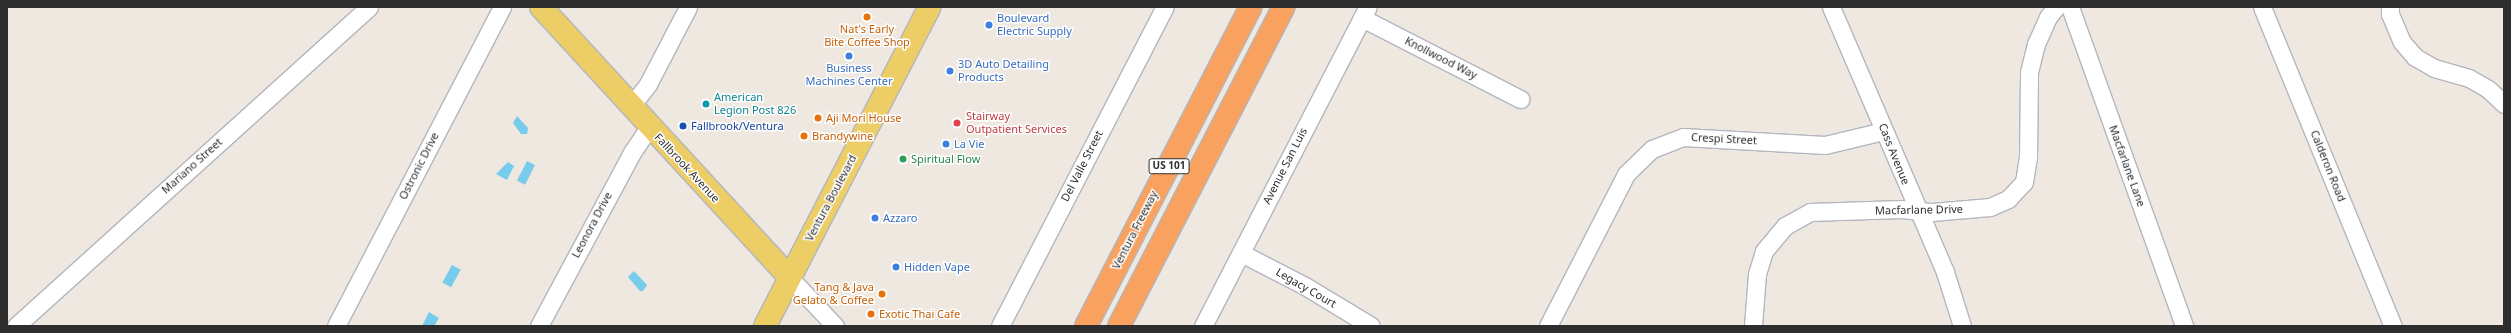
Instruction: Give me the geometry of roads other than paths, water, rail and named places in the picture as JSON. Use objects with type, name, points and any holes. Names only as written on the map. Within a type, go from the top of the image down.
[{"type":"highway","name":"Ventura Freeway","points":[[1086,326],[1251,7]]},
{"type":"highway","name":"US 101","points":[[1119,326],[1284,7]]},
{"type":"main road","name":"Fallbrook Avenue","points":[[541,7],[649,127],[789,278]]},
{"type":"main road","name":"Ventura Boulevard","points":[[765,326],[930,7]]},
{"type":"street","name":"Mariano Street","points":[[16,326],[368,7]]},
{"type":"street","name":"Ostronic Drive","points":[[336,326],[502,7]]},
{"type":"street","points":[[631,106],[648,84],[688,7]]},
{"type":"street","name":"Del Valle Street","points":[[1000,326],[1164,7]]},
{"type":"street","name":"Cass Avenue","points":[[1831,7],[1883,131],[1945,272],[1962,326]]},
{"type":"street","name":"Macfarlane Drive","points":[[1753,326],[1756,274],[1764,251],[1785,226],[1810,212],[1990,207],[2008,199],[2024,182],[2028,158],[2029,72],[2036,44],[2048,17],[2056,7]]},
{"type":"street","name":"Macfarlane Lane","points":[[2070,7],[2184,326]]},
{"type":"street","name":"Calderon Road","points":[[2262,7],[2393,326]]},
{"type":"street","points":[[2390,7],[2390,14],[2402,42],[2415,57],[2434,68],[2469,78],[2488,89],[2504,104]]},
{"type":"street","name":"Knollwood Way","points":[[1365,12],[1520,99]]},
{"type":"street","name":"Avenue San Luis","points":[[1203,326],[1365,12]]},
{"type":"street","name":"Leonora Drive","points":[[539,326],[606,198],[649,127]]},
{"type":"street","name":"Crespi Street","points":[[1548,326],[1626,174],[1652,149],[1683,137],[1825,146],[1883,131]]},
{"type":"street","name":"Legacy Court","points":[[1241,252],[1305,286],[1371,326]]},
{"type":"street","name":"Fallbrook Avenue","points":[[789,278],[835,326]]},
{"type":"water","points":[[517,116],[528,128],[527,134],[521,134],[513,123]]},
{"type":"water","points":[[527,161],[535,165],[525,185],[517,181]]},
{"type":"water","points":[[508,162],[514,166],[507,180],[496,174]]},
{"type":"water","points":[[452,265],[461,270],[451,287],[442,282]]},
{"type":"water","points":[[634,271],[647,285],[643,291],[640,291],[628,277]]},
{"type":"water","points":[[429,312],[439,318],[434,326],[422,326]]},
{"type":"place","name":"Nat's Early Bite Coffee Shop","points":[[867,17]]},
{"type":"place","name":"Boulevard Electric Supply","points":[[989,25]]},
{"type":"place","name":"Business Machines Center","points":[[849,56]]},
{"type":"place","name":"3D Auto Detailing Products","points":[[950,71]]},
{"type":"place","name":"American Legion Post 826","points":[[706,104]]},
{"type":"place","name":"Aji Mori House","points":[[818,118]]},
{"type":"place","name":"Stairway Outpatient Services","points":[[957,123]]},
{"type":"place","name":"Fallbrook/Ventura","points":[[683,126]]},
{"type":"place","name":"Brandywine","points":[[804,136]]},
{"type":"place","name":"La Vie","points":[[946,144]]},
{"type":"place","name":"Spiritual Flow","points":[[903,159]]},
{"type":"place","name":"Azzaro","points":[[875,218]]},
{"type":"place","name":"Hidden Vape","points":[[896,267]]},
{"type":"place","name":"Tang & Java Gelato & Coffee","points":[[882,294]]},
{"type":"place","name":"Exotic Thai Cafe","points":[[871,314]]}]
